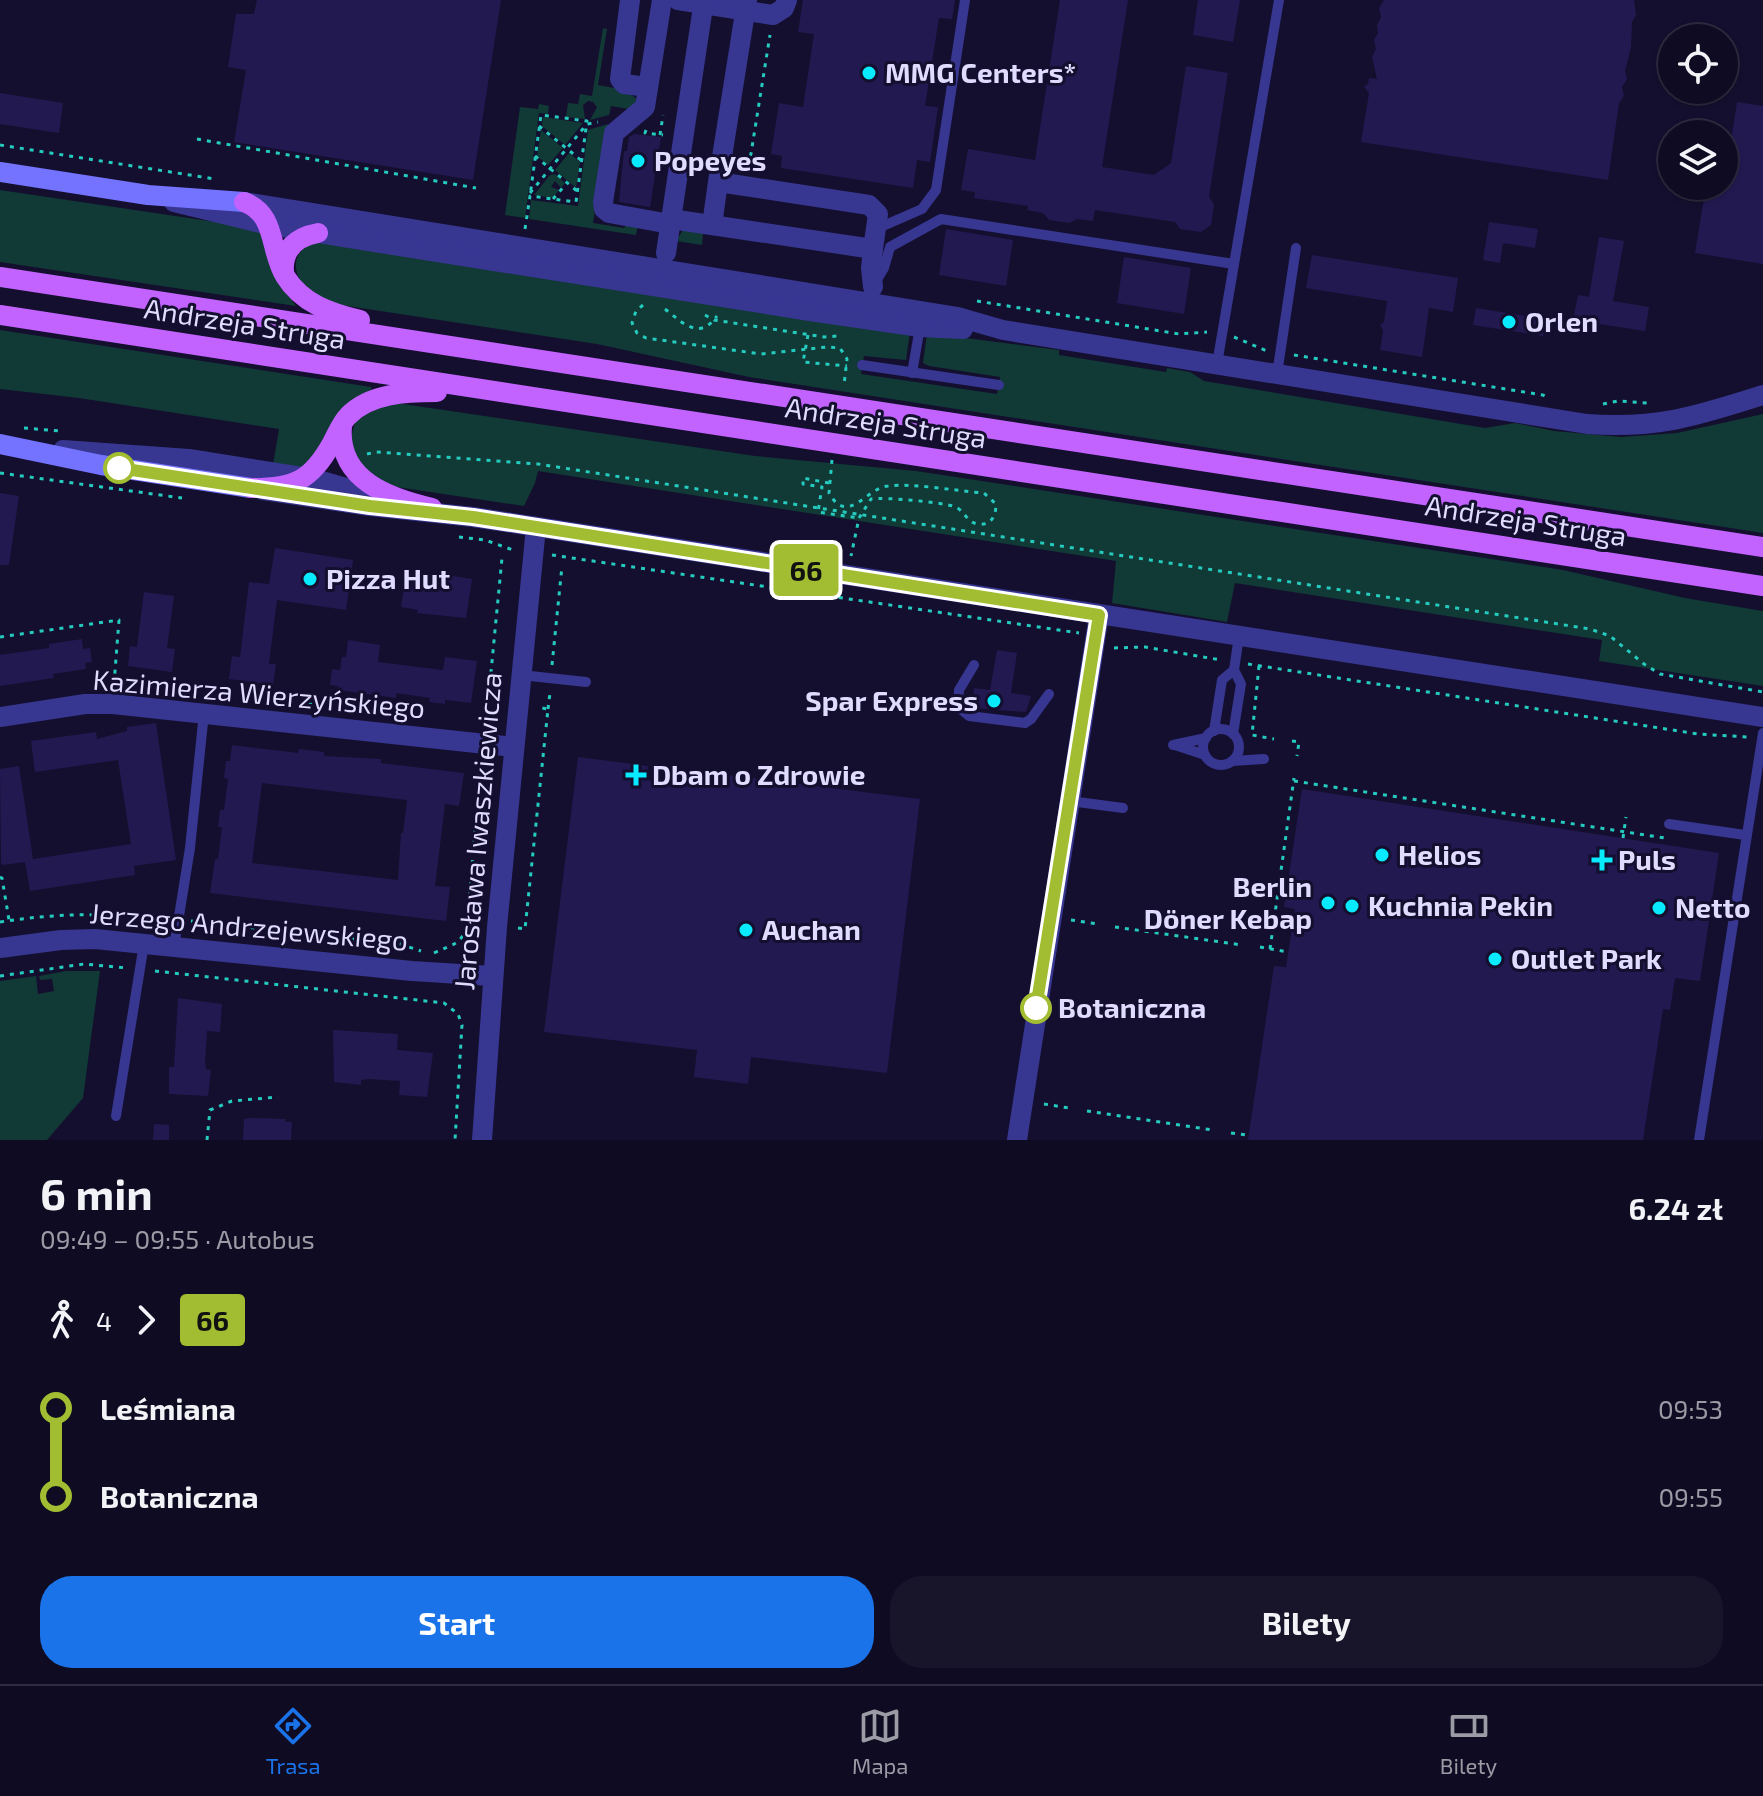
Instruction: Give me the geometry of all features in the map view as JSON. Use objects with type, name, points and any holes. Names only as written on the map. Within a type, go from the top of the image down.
[{"type":"main road","points":[[244,202],[261,212],[269,225],[285,276],[303,297],[335,314],[548,360]]},
{"type":"main road","points":[[285,276],[285,257],[291,246],[303,237],[318,233]]},
{"type":"main road","name":"Andrzeja Struga","points":[[0,277],[1763,547]]},
{"type":"main road","name":"Andrzeja Struga","points":[[0,315],[1763,586]]},
{"type":"main road","points":[[251,488],[284,486],[307,478],[342,424],[354,411],[369,402],[411,393],[445,392],[576,404]]},
{"type":"main road","points":[[342,424],[342,440],[349,462],[358,476],[391,497],[432,508]]},
{"type":"street","points":[[630,0],[620,79],[646,97]]},
{"type":"street","points":[[662,0],[646,97],[614,133],[603,206],[609,213],[874,239]]},
{"type":"street","points":[[678,0],[746,5],[773,15],[784,8],[787,0]]},
{"type":"street","points":[[662,278],[704,2]]},
{"type":"street","points":[[712,225],[724,183],[746,5]]},
{"type":"street","points":[[0,172],[148,195],[244,202],[662,278]]},
{"type":"street","points":[[724,183],[869,205],[878,214],[871,268],[871,303]]},
{"type":"street","points":[[148,195],[269,225],[318,233],[871,303],[958,317],[1003,330]]},
{"type":"street","points":[[871,303],[920,327],[1003,330],[1565,421],[1614,426],[1669,422],[1763,395]]},
{"type":"street","points":[[2,444],[181,458],[307,478],[473,517]]},
{"type":"street","points":[[2,444],[101,465],[370,506],[473,517],[1763,717]]},
{"type":"street","name":"Jarosława Iwaszkiewicza","points":[[482,1140],[492,976],[536,527]]},
{"type":"street","points":[[1017,1140],[1099,615]]},
{"type":"street","name":"Kazimierza Wierzyńskiego","points":[[0,717],[99,704],[514,747]]},
{"type":"street","name":"Jerzego Andrzejewskiego","points":[[0,948],[78,939],[492,976]]},
{"type":"lane","points":[[874,239],[922,209],[936,190],[965,0]]},
{"type":"lane","points":[[1217,364],[1279,0]]},
{"type":"lane","points":[[871,303],[890,247],[941,219],[1234,264]]},
{"type":"lane","points":[[1277,374],[1296,248]]},
{"type":"lane","points":[[912,373],[920,327]]},
{"type":"lane","points":[[862,365],[999,385]]},
{"type":"lane","points":[[1232,761],[1238,754],[1239,746],[1233,734],[1241,684],[1234,666],[1239,636]]},
{"type":"lane","points":[[974,665],[957,697],[962,714],[1025,723],[1049,694]]},
{"type":"lane","points":[[1205,755],[1204,746],[1210,734],[1222,680],[1234,666]]},
{"type":"lane","points":[[521,675],[586,682]]},
{"type":"lane","points":[[174,947],[190,848],[204,713]]},
{"type":"lane","points":[[1233,734],[1221,729],[1173,745],[1205,755],[1215,763],[1264,759],[1239,746]]},
{"type":"lane","points":[[1699,1140],[1763,733]]},
{"type":"lane","points":[[1070,801],[1123,808]]},
{"type":"lane","points":[[1669,824],[1745,835]]},
{"type":"lane","points":[[116,1116],[144,944]]},
{"type":"path","points":[[724,183],[732,173],[748,175],[771,28]]},
{"type":"path","points":[[646,97],[648,118],[645,133],[667,136]]},
{"type":"path","points":[[525,229],[541,115],[587,121],[576,202],[530,195]]},
{"type":"path","points":[[530,195],[587,124],[604,120]]},
{"type":"path","points":[[539,126],[582,161]]},
{"type":"path","points":[[197,139],[476,188]]},
{"type":"path","points":[[535,156],[577,191]]},
{"type":"path","points":[[553,199],[567,183]]},
{"type":"path","points":[[662,278],[683,323]]},
{"type":"path","points":[[646,304],[639,307],[633,316],[633,328],[640,337],[761,354],[789,352],[834,346],[846,355],[847,365],[803,362],[805,351],[808,335]]},
{"type":"path","points":[[23,427],[65,431]]},
{"type":"path","points":[[349,462],[376,452],[538,464],[1590,629],[1610,636],[1660,674],[1763,692]]},
{"type":"path","points":[[819,508],[822,487],[803,484],[803,478],[829,483]]},
{"type":"path","points":[[850,561],[860,516],[867,502],[876,498],[954,506],[968,518]]},
{"type":"path","points":[[560,556],[1064,630]]},
{"type":"path","points":[[484,735],[502,558]]},
{"type":"path","points":[[515,928],[525,929],[562,566]]},
{"type":"path","points":[[0,637],[119,620],[114,694]]},
{"type":"path","points":[[1114,648],[1145,647],[1234,666],[1259,666],[1698,734],[1762,739]]},
{"type":"path","points":[[1259,666],[1252,735],[1274,739]]},
{"type":"path","points":[[488,703],[509,705]]},
{"type":"path","points":[[527,707],[548,709]]},
{"type":"path","points":[[1292,741],[1299,742],[1297,756]]},
{"type":"path","points":[[0,922],[89,913],[400,944],[415,950],[434,952],[458,944],[465,936],[467,924],[481,759]]},
{"type":"path","points":[[1270,949],[1294,779],[1623,832]]},
{"type":"path","points":[[1623,838],[1626,817]]},
{"type":"path","points":[[0,877],[9,920]]},
{"type":"path","points":[[1064,919],[1098,924]]},
{"type":"path","points":[[467,924],[487,926]]},
{"type":"path","points":[[1115,927],[1242,945]]},
{"type":"path","points":[[1260,947],[1288,952]]},
{"type":"path","points":[[433,965],[434,952]]},
{"type":"path","points":[[0,976],[84,964],[444,1003],[458,1014],[462,1025],[455,1140]]},
{"type":"path","points":[[207,1140],[210,1110],[232,1101],[278,1097]]},
{"type":"path","points":[[1036,1103],[1069,1108]]},
{"type":"path","points":[[1087,1111],[1213,1130]]},
{"type":"path","points":[[1231,1133],[1248,1135]]},
{"type":"green space","points":[[603,28],[607,29],[598,85],[625,90],[638,100],[629,109],[611,106],[609,115],[590,120],[597,107],[588,101],[583,105],[585,119],[566,117],[568,103],[578,104],[580,94],[592,96]]},
{"type":"green space","points":[[539,104],[549,106],[548,114],[539,113],[525,218],[505,215],[520,107],[538,109]]},
{"type":"green space","points":[[543,117],[583,123],[565,145],[542,126]]},
{"type":"green space","points":[[608,124],[593,223],[624,228],[628,222],[638,224],[636,235],[529,219],[531,200],[578,206],[588,130]]},
{"type":"green space","points":[[541,130],[563,148],[548,165],[537,156]]},
{"type":"green space","points":[[569,153],[580,162],[576,188],[555,170]]},
{"type":"green space","points":[[555,174],[565,183],[561,188],[555,181],[551,187],[559,190],[553,198],[534,195],[550,175]]},
{"type":"green space","points":[[0,190],[262,229],[276,280],[296,306],[0,262]]},
{"type":"green space","points":[[683,230],[703,233],[702,245],[676,241]]},
{"type":"green space","points":[[335,241],[910,332],[906,360],[864,356],[861,374],[997,394],[1000,377],[923,363],[927,333],[1059,350],[1059,355],[1166,372],[1167,368],[1190,372],[1204,381],[1485,428],[1515,423],[1554,431],[1621,437],[1677,433],[1763,414],[1763,533],[749,377],[597,344],[341,305],[311,293],[301,282],[296,269],[302,250],[309,245]]},
{"type":"green space","points":[[0,330],[371,387],[372,391],[335,417],[317,450],[302,469],[273,465],[279,429],[0,389]]},
{"type":"green space","points":[[396,403],[755,456],[916,471],[1563,570],[1685,598],[1763,611],[1763,686],[1599,661],[1602,640],[1235,583],[1227,622],[1112,603],[1116,561],[538,471],[524,506],[390,486],[362,466],[353,451],[351,437],[355,423],[369,411]]},
{"type":"green space","points":[[66,971],[100,971],[83,1098],[47,1140],[0,1140],[0,981],[36,976],[38,994],[54,991],[52,979],[40,980],[39,976]]},
{"type":"building","points":[[257,0],[501,0],[473,180],[234,142],[246,70],[228,67],[236,14],[254,14]]},
{"type":"building","name":"MMG Centers*","points":[[803,0],[955,0],[952,19],[939,18],[925,106],[938,107],[930,162],[917,160],[913,188],[781,168],[782,156],[771,154],[779,103],[803,107],[814,34],[798,32]]},
{"type":"building","points":[[1060,0],[1128,0],[1102,167],[1154,175],[1171,163],[1186,66],[1228,73],[1209,197],[1214,204],[1211,225],[1201,232],[1180,229],[1175,222],[1095,210],[1093,221],[1077,219],[1070,223],[1049,220],[1043,213],[1027,210],[1028,206],[974,198],[975,192],[961,190],[968,149],[1035,160]]},
{"type":"building","points":[[1198,0],[1240,0],[1233,42],[1193,35]]},
{"type":"building","points":[[1384,0],[1634,0],[1636,15],[1632,22],[1631,47],[1625,71],[1627,79],[1622,87],[1624,96],[1619,103],[1608,180],[1361,142],[1369,93],[1364,87],[1369,78],[1377,79],[1372,57],[1381,17],[1379,8]]},
{"type":"building","points":[[0,93],[63,103],[59,133],[0,124]]},
{"type":"building","points":[[1738,102],[1763,106],[1763,264],[1695,253],[1704,200],[1738,200],[1738,120],[1734,120]]},
{"type":"building","name":"Popeyes","points":[[634,134],[661,137],[650,207],[619,202],[624,151],[627,151],[629,137]]},
{"type":"building","points":[[1489,222],[1538,229],[1535,248],[1503,243],[1500,263],[1483,260]]},
{"type":"building","points":[[946,229],[1013,240],[1006,286],[939,275]]},
{"type":"building","points":[[1599,237],[1624,241],[1613,301],[1649,307],[1645,331],[1573,320],[1578,295],[1589,297]]},
{"type":"building","points":[[1312,255],[1458,278],[1453,312],[1429,308],[1422,357],[1380,350],[1383,330],[1380,325],[1384,322],[1387,301],[1306,288]]},
{"type":"building","points":[[1124,257],[1191,268],[1184,314],[1117,303]]},
{"type":"building","name":"Orlen","points":[[1476,308],[1545,319],[1543,336],[1473,325]]},
{"type":"building","points":[[0,493],[19,496],[9,565],[0,565]]},
{"type":"building","points":[[275,548],[353,560],[346,610],[277,600],[269,664],[276,664],[273,685],[229,679],[232,656],[240,657],[249,582],[269,584]]},
{"type":"building","points":[[406,574],[439,579],[440,574],[472,579],[466,618],[417,613],[418,610],[401,607]]},
{"type":"building","points":[[144,592],[174,596],[167,648],[175,649],[172,672],[128,666],[130,646],[137,647]]},
{"type":"building","points":[[82,639],[83,649],[90,648],[92,662],[85,663],[86,669],[53,674],[54,678],[0,686],[0,655],[49,648],[49,644]]},
{"type":"building","points":[[348,640],[380,645],[378,662],[443,670],[445,657],[477,661],[471,703],[445,700],[445,704],[429,702],[430,698],[396,693],[396,698],[337,690],[338,686],[330,685],[332,669],[340,670],[342,657],[346,657]]},
{"type":"building","points":[[997,650],[1017,653],[1011,693],[1031,696],[1026,712],[973,708],[974,688],[990,690]]},
{"type":"building","points":[[156,723],[176,860],[134,866],[135,875],[30,891],[25,862],[1,863],[0,769],[19,766],[33,859],[131,844],[118,760],[35,772],[31,741],[96,732],[97,739],[127,731],[127,727]]},
{"type":"building","points":[[232,745],[298,753],[299,749],[324,752],[324,756],[381,759],[381,763],[464,773],[459,806],[445,804],[435,886],[450,887],[446,921],[210,893],[222,827],[218,827],[220,810],[224,810],[228,779],[224,778],[226,761],[230,761]],"holes":[[[262,783],[407,800],[398,880],[252,863]]]},
{"type":"building","points":[[578,757],[648,766],[647,780],[678,784],[680,769],[920,799],[887,1073],[751,1057],[748,1084],[694,1077],[697,1050],[544,1032]]},
{"type":"building","name":"Outlet Park","points":[[1302,789],[1719,853],[1700,981],[1675,978],[1670,1010],[1663,1009],[1643,1140],[1248,1140],[1274,966],[1286,967],[1295,909],[1284,907]]},
{"type":"building","points":[[178,998],[222,1004],[220,1032],[207,1031],[205,1062],[206,1069],[211,1070],[208,1096],[169,1094],[169,1067],[174,1067]]},
{"type":"building","points":[[333,1030],[398,1034],[397,1050],[433,1053],[427,1097],[399,1095],[400,1081],[369,1079],[361,1080],[361,1085],[334,1082]]},
{"type":"building","points":[[244,1119],[286,1119],[285,1122],[292,1122],[291,1140],[243,1140]]},
{"type":"building","points":[[154,1124],[169,1125],[169,1140],[153,1140]]},
{"type":"bus line","name":"66","points":[[119,468],[370,506],[473,517],[1099,615],[1036,1008]]},
{"type":"place","name":"MMG Centers*","points":[[869,73]]},
{"type":"place","name":"Popeyes","points":[[638,161]]},
{"type":"place","name":"Orlen","points":[[1509,322]]},
{"type":"place","name":"Pizza Hut","points":[[310,579]]},
{"type":"place","name":"Spar Express","points":[[994,701]]},
{"type":"place","name":"Dbam o Zdrowie","points":[[636,775]]},
{"type":"place","name":"Helios","points":[[1382,855]]},
{"type":"place","name":"Puls","points":[[1602,860]]},
{"type":"place","name":"Berlin Döner Kebap","points":[[1328,903]]},
{"type":"place","name":"Kuchnia Pekin","points":[[1352,906]]},
{"type":"place","name":"Netto","points":[[1659,908]]},
{"type":"place","name":"Auchan","points":[[746,930]]},
{"type":"place","name":"Outlet Park","points":[[1495,959]]},
{"type":"place","name":"Botaniczna","points":[[1036,1008]]}]
